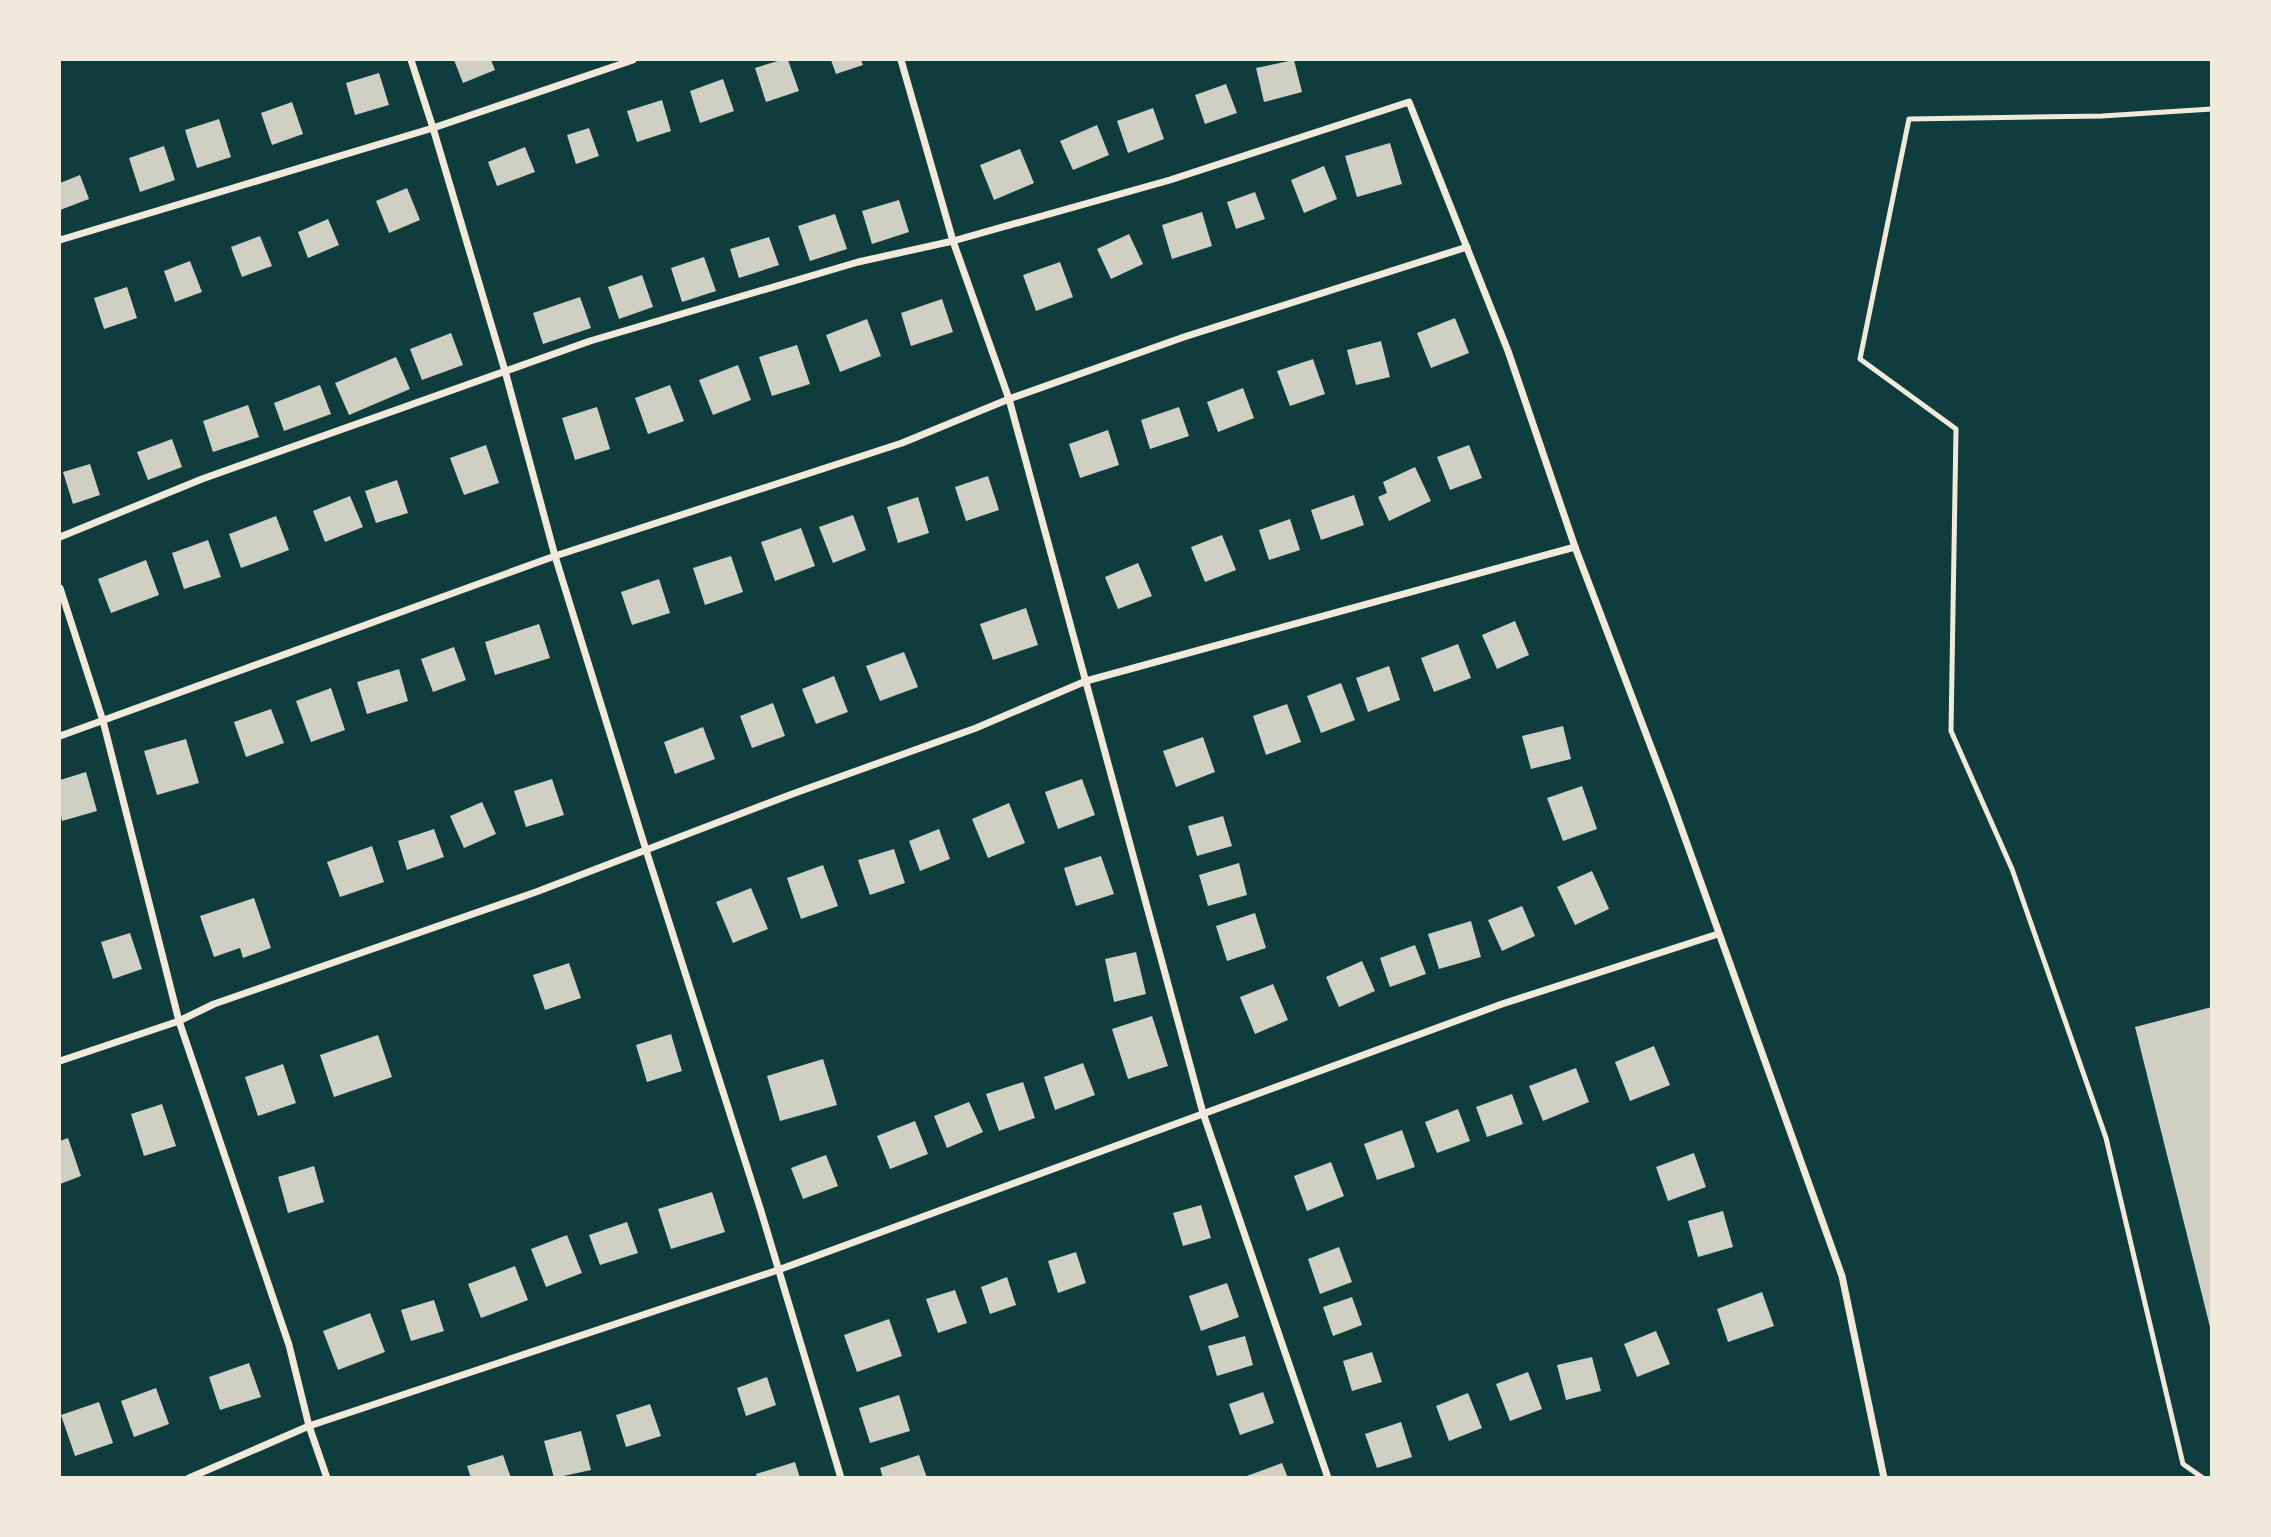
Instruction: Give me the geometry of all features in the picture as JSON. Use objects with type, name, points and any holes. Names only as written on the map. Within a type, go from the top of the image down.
[{"type":"street","points":[[411,60],[505,370],[555,556],[841,1478]]},
{"type":"street","points":[[60,240],[433,128],[633,60]]},
{"type":"street","points":[[901,60],[953,241],[1009,399],[1203,1112],[1328,1478]]},
{"type":"street","points":[[60,537],[202,479],[590,341],[858,262],[953,241],[1170,180],[1409,102],[1508,351],[1574,547],[1672,802],[1842,1276],[1884,1478]]},
{"type":"street","points":[[60,736],[555,556],[902,443],[1009,399],[1184,337],[1467,247]]},
{"type":"street","points":[[60,1061],[523,896],[795,793],[976,729],[1086,681],[1574,547]]},
{"type":"street","points":[[60,588],[103,721],[178,1021],[289,1345],[309,1426],[327,1478]]},
{"type":"street","points":[[189,1478],[309,1426],[778,1269],[1502,1004],[1718,934]]},
{"type":"lane","points":[[2203,1478],[2183,1464],[2106,1138],[2012,869],[1951,731],[1956,429],[1860,359],[1909,119],[2102,116],[2211,109]]},
{"type":"building","points":[[454,60],[491,60],[495,70],[463,83]]},
{"type":"building","points":[[788,60],[799,91],[766,102],[755,68]]},
{"type":"building","points":[[831,60],[861,60],[863,65],[836,74]]},
{"type":"building","points":[[1294,60],[1302,92],[1264,102],[1256,68]]},
{"type":"building","points":[[379,73],[389,105],[355,115],[346,83]]},
{"type":"building","points":[[723,79],[734,111],[700,123],[690,91]]},
{"type":"building","points":[[1226,84],[1237,113],[1205,124],[1195,95]]},
{"type":"building","points":[[662,100],[671,131],[637,142],[627,111]]},
{"type":"building","points":[[292,102],[303,134],[272,145],[261,113]]},
{"type":"building","points":[[1153,108],[1164,139],[1128,153],[1117,121]]},
{"type":"building","points":[[219,119],[231,157],[197,168],[185,130]]},
{"type":"building","points":[[1097,125],[1109,155],[1073,170],[1060,141]]},
{"type":"building","points":[[589,128],[599,156],[576,164],[567,135]]},
{"type":"building","points":[[1390,143],[1402,184],[1357,197],[1345,156]]},
{"type":"building","points":[[164,146],[175,180],[140,192],[129,158]]},
{"type":"building","points":[[525,147],[535,172],[497,186],[488,162]]},
{"type":"building","points":[[1020,149],[1034,183],[994,200],[980,165]]},
{"type":"building","points":[[1324,166],[1337,199],[1304,213],[1291,180]]},
{"type":"building","points":[[80,175],[89,199],[60,210],[60,183]]},
{"type":"building","points":[[407,188],[420,220],[389,233],[376,201]]},
{"type":"building","points":[[1255,192],[1265,219],[1236,229],[1227,202]]},
{"type":"building","points":[[899,200],[909,232],[872,244],[862,211]]},
{"type":"building","points":[[1202,212],[1212,246],[1172,259],[1162,225]]},
{"type":"building","points":[[835,214],[847,249],[810,261],[798,226]]},
{"type":"building","points":[[328,219],[339,245],[308,258],[298,232]]},
{"type":"building","points":[[1129,234],[1143,264],[1111,279],[1097,249]]},
{"type":"building","points":[[260,236],[272,266],[242,277],[231,247]]},
{"type":"building","points":[[769,237],[779,265],[739,278],[730,249]]},
{"type":"building","points":[[704,257],[716,291],[682,302],[671,268]]},
{"type":"building","points":[[190,261],[202,292],[175,302],[164,271]]},
{"type":"building","points":[[1060,262],[1073,297],[1036,311],[1023,275]]},
{"type":"building","points":[[642,275],[653,307],[619,319],[608,287]]},
{"type":"building","points":[[127,287],[137,318],[104,329],[94,298]]},
{"type":"building","points":[[580,297],[591,328],[543,344],[533,313]]},
{"type":"building","points":[[942,299],[953,332],[911,346],[901,313]]},
{"type":"building","points":[[1455,318],[1469,353],[1431,368],[1417,333]]},
{"type":"building","points":[[867,319],[881,356],[840,372],[826,335]]},
{"type":"building","points":[[451,333],[463,365],[422,380],[410,349]]},
{"type":"building","points":[[1381,341],[1390,377],[1356,385],[1347,350]]},
{"type":"building","points":[[797,345],[810,384],[772,396],[759,357]]},
{"type":"building","points":[[396,357],[410,389],[349,415],[335,383]]},
{"type":"building","points":[[1313,359],[1325,394],[1290,406],[1277,371]]},
{"type":"building","points":[[738,365],[751,400],[713,415],[699,380]]},
{"type":"building","points":[[320,385],[331,414],[284,431],[274,403]]},
{"type":"building","points":[[670,385],[684,421],[648,434],[635,398]]},
{"type":"building","points":[[1243,388],[1254,418],[1218,432],[1207,402]]},
{"type":"building","points":[[248,405],[259,437],[213,452],[203,421]]},
{"type":"building","points":[[597,407],[610,449],[575,460],[562,418]]},
{"type":"building","points":[[1179,407],[1189,436],[1150,449],[1141,420]]},
{"type":"building","points":[[1108,430],[1119,465],[1080,478],[1069,444]]},
{"type":"building","points":[[172,439],[182,467],[148,480],[137,452]]},
{"type":"building","points":[[486,445],[499,483],[464,495],[450,458]]},
{"type":"building","points":[[1469,445],[1482,478],[1450,490],[1437,457]]},
{"type":"building","points":[[90,464],[100,495],[73,504],[63,472]]},
{"type":"building","points":[[1415,467],[1431,501],[1389,521],[1378,497],[1387,493],[1383,482]]},
{"type":"building","points":[[988,476],[999,510],[966,521],[955,487]]},
{"type":"building","points":[[397,480],[408,513],[376,523],[365,491]]},
{"type":"building","points":[[1354,495],[1364,525],[1321,540],[1311,510]]},
{"type":"building","points":[[350,496],[363,527],[325,542],[313,511]]},
{"type":"building","points":[[918,497],[929,533],[898,543],[887,507]]},
{"type":"building","points":[[853,515],[866,550],[833,563],[819,527]]},
{"type":"building","points":[[276,516],[289,550],[241,568],[229,534]]},
{"type":"building","points":[[1290,519],[1300,550],[1269,560],[1259,530]]},
{"type":"building","points":[[801,528],[815,566],[775,581],[761,542]]},
{"type":"building","points":[[1222,535],[1236,570],[1205,582],[1191,547]]},
{"type":"building","points":[[208,540],[221,577],[184,589],[172,553]]},
{"type":"building","points":[[731,556],[743,592],[705,605],[693,568]]},
{"type":"building","points":[[146,560],[159,595],[111,613],[98,579]]},
{"type":"building","points":[[1138,563],[1152,596],[1118,609],[1105,577]]},
{"type":"building","points":[[659,579],[670,613],[632,625],[621,592]]},
{"type":"building","points":[[1026,608],[1038,645],[993,660],[980,624]]},
{"type":"building","points":[[1515,621],[1529,655],[1497,669],[1482,635]]},
{"type":"building","points":[[539,624],[550,658],[495,675],[485,642]]},
{"type":"building","points":[[1458,644],[1471,678],[1434,692],[1421,658]]},
{"type":"building","points":[[454,647],[466,680],[433,692],[421,659]]},
{"type":"building","points":[[904,652],[918,687],[880,701],[866,666]]},
{"type":"building","points":[[1389,666],[1400,700],[1368,712],[1356,678]]},
{"type":"building","points":[[399,669],[408,701],[367,714],[357,682]]},
{"type":"building","points":[[834,676],[848,712],[816,724],[802,689]]},
{"type":"building","points":[[1341,683],[1355,720],[1321,733],[1307,696]]},
{"type":"building","points":[[331,688],[345,730],[311,742],[296,701]]},
{"type":"building","points":[[773,703],[785,736],[752,748],[740,716]]},
{"type":"building","points":[[1287,704],[1301,742],[1266,755],[1253,716]]},
{"type":"building","points":[[271,709],[284,743],[246,757],[234,722]]},
{"type":"building","points":[[1563,726],[1571,759],[1531,769],[1522,736]]},
{"type":"building","points":[[703,727],[715,759],[675,774],[664,742]]},
{"type":"building","points":[[1203,737],[1215,772],[1176,787],[1163,751]]},
{"type":"building","points":[[186,739],[199,783],[157,795],[144,751]]},
{"type":"building","points":[[86,772],[97,811],[62,821],[60,780]]},
{"type":"building","points":[[552,779],[564,815],[526,827],[514,791]]},
{"type":"building","points":[[1082,779],[1095,815],[1058,829],[1045,792]]},
{"type":"building","points":[[1582,786],[1597,829],[1563,841],[1547,798]]},
{"type":"building","points":[[482,802],[496,834],[464,848],[450,816]]},
{"type":"building","points":[[1009,803],[1025,843],[988,858],[972,819]]},
{"type":"building","points":[[1223,816],[1232,846],[1197,856],[1188,826]]},
{"type":"building","points":[[434,829],[444,857],[407,870],[398,841]]},
{"type":"building","points":[[939,829],[950,859],[920,871],[909,841]]},
{"type":"building","points":[[372,846],[384,882],[340,897],[327,862]]},
{"type":"building","points":[[894,849],[905,883],[870,895],[858,860]]},
{"type":"building","points":[[1101,856],[1114,894],[1076,906],[1064,868]]},
{"type":"building","points":[[1239,863],[1247,895],[1208,906],[1199,875]]},
{"type":"building","points":[[823,865],[838,906],[801,919],[787,878]]},
{"type":"building","points":[[1592,871],[1609,909],[1575,925],[1557,887]]},
{"type":"building","points":[[751,888],[768,929],[733,943],[716,902]]},
{"type":"building","points":[[254,898],[271,948],[243,958],[240,948],[214,957],[200,916]]},
{"type":"building","points":[[1522,906],[1535,936],[1502,951],[1488,920]]},
{"type":"building","points":[[1255,913],[1266,948],[1227,961],[1216,926]]},
{"type":"building","points":[[1471,921],[1481,957],[1439,969],[1428,934]]},
{"type":"building","points":[[130,933],[142,969],[113,979],[101,942]]},
{"type":"building","points":[[1415,945],[1426,974],[1390,987],[1380,958]]},
{"type":"building","points":[[1136,952],[1146,994],[1114,1002],[1105,959]]},
{"type":"building","points":[[1362,961],[1375,991],[1339,1007],[1326,977]]},
{"type":"building","points":[[569,963],[581,998],[545,1010],[533,975]]},
{"type":"building","points":[[1273,984],[1288,1020],[1255,1034],[1240,997]]},
{"type":"building","points":[[2212,1007],[2212,1331],[2211,1331],[2135,1027]]},
{"type":"building","points":[[1152,1016],[1168,1066],[1128,1079],[1112,1029]]},
{"type":"building","points":[[671,1034],[682,1071],[647,1082],[636,1045]]},
{"type":"building","points":[[378,1035],[392,1077],[334,1097],[320,1055]]},
{"type":"building","points":[[1654,1046],[1670,1085],[1630,1101],[1615,1062]]},
{"type":"building","points":[[823,1059],[837,1105],[780,1121],[767,1076]]},
{"type":"building","points":[[1083,1063],[1095,1095],[1055,1110],[1044,1077]]},
{"type":"building","points":[[283,1064],[296,1103],[258,1116],[245,1077]]},
{"type":"building","points":[[1576,1068],[1589,1102],[1543,1121],[1529,1086]]},
{"type":"building","points":[[1023,1082],[1035,1118],[999,1131],[986,1094]]},
{"type":"building","points":[[1512,1094],[1523,1124],[1487,1137],[1476,1107]]},
{"type":"building","points":[[969,1102],[983,1132],[947,1148],[934,1116]]},
{"type":"building","points":[[162,1104],[176,1146],[144,1156],[131,1114]]},
{"type":"building","points":[[1458,1109],[1470,1141],[1437,1153],[1425,1122]]},
{"type":"building","points":[[915,1121],[928,1154],[890,1169],[877,1136]]},
{"type":"building","points":[[1402,1130],[1415,1167],[1377,1180],[1364,1144]]},
{"type":"building","points":[[68,1138],[81,1176],[60,1184],[60,1141]]},
{"type":"building","points":[[1694,1153],[1706,1187],[1668,1201],[1656,1167]]},
{"type":"building","points":[[826,1155],[838,1186],[803,1199],[791,1168]]},
{"type":"building","points":[[1331,1162],[1344,1196],[1307,1211],[1294,1176]]},
{"type":"building","points":[[314,1166],[324,1202],[288,1213],[278,1177]]},
{"type":"building","points":[[712,1192],[725,1232],[671,1249],[658,1209]]},
{"type":"building","points":[[1201,1205],[1211,1238],[1183,1246],[1173,1213]]},
{"type":"building","points":[[1723,1211],[1733,1247],[1698,1257],[1688,1221]]},
{"type":"building","points":[[627,1222],[638,1253],[600,1265],[589,1235]]},
{"type":"building","points":[[567,1235],[582,1273],[546,1287],[531,1249]]},
{"type":"building","points":[[1339,1247],[1352,1282],[1320,1294],[1308,1259]]},
{"type":"building","points":[[1076,1252],[1086,1283],[1058,1293],[1048,1261]]},
{"type":"building","points":[[515,1266],[528,1300],[481,1318],[468,1284]]},
{"type":"building","points":[[1007,1277],[1016,1305],[990,1314],[981,1287]]},
{"type":"building","points":[[1227,1283],[1239,1317],[1201,1331],[1189,1296]]},
{"type":"building","points":[[955,1290],[967,1323],[938,1333],[926,1299]]},
{"type":"building","points":[[1762,1292],[1774,1326],[1728,1342],[1717,1309]]},
{"type":"building","points":[[1352,1297],[1362,1325],[1333,1336],[1323,1307]]},
{"type":"building","points":[[434,1300],[444,1331],[411,1341],[401,1310]]},
{"type":"building","points":[[370,1313],[385,1352],[338,1370],[323,1331]]},
{"type":"building","points":[[889,1319],[902,1356],[857,1372],[844,1335]]},
{"type":"building","points":[[1656,1331],[1670,1364],[1637,1377],[1624,1344]]},
{"type":"building","points":[[1245,1336],[1253,1365],[1217,1376],[1208,1346]]},
{"type":"building","points":[[1372,1352],[1382,1382],[1352,1391],[1343,1361]]},
{"type":"building","points":[[1592,1357],[1601,1391],[1566,1400],[1557,1365]]},
{"type":"building","points":[[249,1363],[261,1397],[220,1410],[209,1377]]},
{"type":"building","points":[[1528,1372],[1542,1409],[1510,1421],[1496,1384]]},
{"type":"building","points":[[767,1377],[776,1405],[746,1416],[737,1388]]},
{"type":"building","points":[[156,1388],[169,1424],[134,1437],[121,1401]]},
{"type":"building","points":[[1263,1392],[1274,1423],[1240,1435],[1229,1404]]},
{"type":"building","points":[[1468,1393],[1482,1428],[1449,1441],[1436,1406]]},
{"type":"building","points":[[899,1395],[910,1431],[870,1443],[859,1408]]},
{"type":"building","points":[[99,1402],[113,1443],[75,1456],[61,1415]]},
{"type":"building","points":[[650,1404],[661,1436],[626,1447],[616,1415]]},
{"type":"building","points":[[1401,1422],[1412,1457],[1377,1468],[1365,1434]]},
{"type":"building","points":[[581,1431],[591,1470],[554,1478],[544,1441]]},
{"type":"building","points":[[503,1455],[511,1478],[471,1478],[467,1466]]},
{"type":"building","points":[[919,1455],[927,1478],[883,1478],[880,1468]]},
{"type":"building","points":[[795,1462],[800,1478],[757,1478],[756,1474]]},
{"type":"building","points":[[1282,1463],[1288,1478],[1244,1478],[1244,1477]]}]
